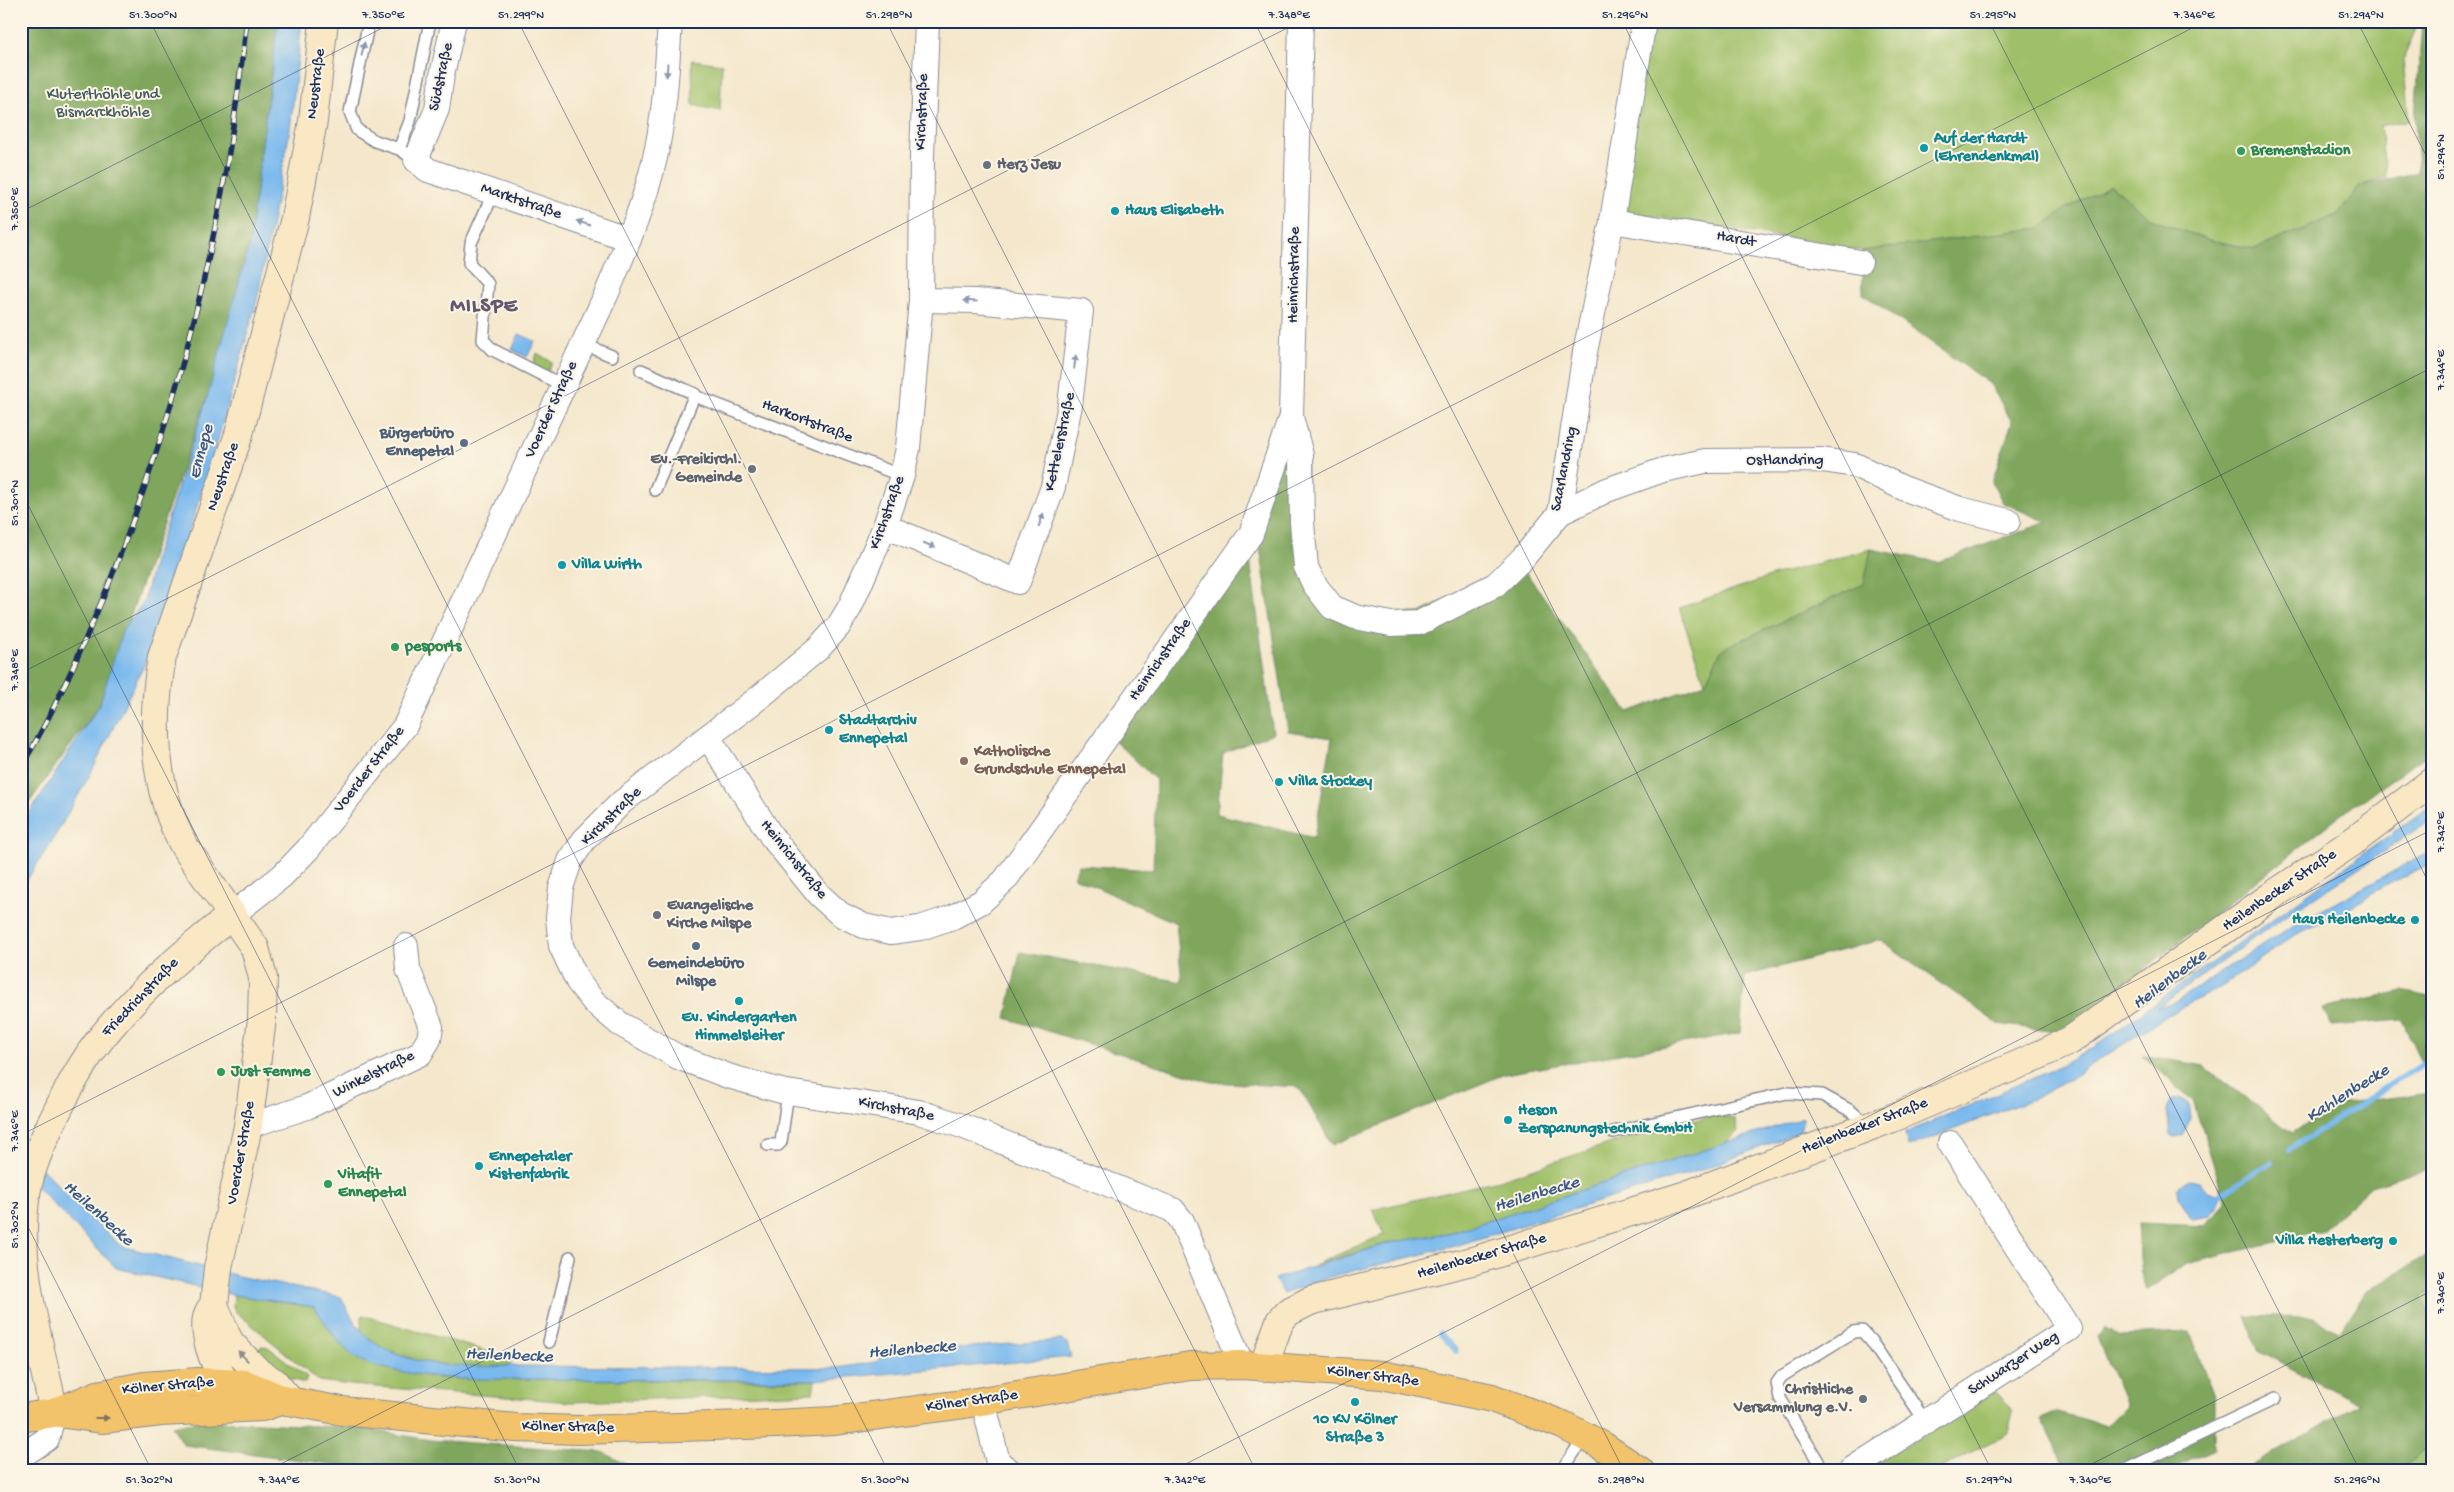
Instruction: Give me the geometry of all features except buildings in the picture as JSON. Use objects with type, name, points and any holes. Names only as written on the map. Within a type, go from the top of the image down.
[{"type":"main road","name":"Neustraße","points":[[232,915],[184,846],[168,813],[155,735],[156,694],[162,657],[173,620],[239,434],[295,218],[313,121],[324,21]]},
{"type":"main road","name":"Heilenbecker Straße","points":[[1253,1366],[1280,1321],[1288,1312],[1310,1301],[1458,1265],[1686,1195],[1870,1127],[1959,1091],[2071,1040],[2270,897],[2351,843],[2433,781]]},
{"type":"main road","name":"Voerder Straße","points":[[232,915],[255,948],[263,978],[262,1019],[248,1126],[208,1314],[208,1338],[215,1366],[224,1383],[246,1407]]},
{"type":"main road","name":"Friedrichstraße","points":[[54,1412],[26,1286],[23,1229],[24,1183],[57,1110],[79,1071],[106,1032],[154,981],[232,915]]},
{"type":"main road","points":[[215,1288],[226,1336],[231,1344],[259,1372],[274,1382],[287,1401]]},
{"type":"main road","name":"Kölner Straße","points":[[21,1418],[54,1412],[98,1395],[144,1386],[197,1382],[244,1384],[287,1401],[342,1411],[516,1428],[579,1430],[833,1421],[983,1401],[1190,1366],[1253,1366],[1382,1374],[1492,1398],[1563,1425],[1640,1471]]},
{"type":"main road","name":"Kölner Straße","points":[[54,1412],[102,1418],[161,1412],[262,1407],[287,1401]]},
{"type":"street","name":"Südstraße","points":[[407,154],[437,109],[454,21]]},
{"type":"street","name":"Voerder Straße","points":[[232,915],[282,876],[308,849],[405,726],[564,386],[629,239],[654,162],[665,100],[670,21]]},
{"type":"street","name":"Kirchstraße","points":[[927,21],[922,155],[921,300],[908,448],[902,476],[860,587],[838,627],[806,659],[622,802],[584,840],[570,861],[561,888],[558,918],[562,946],[578,982],[594,1002],[620,1024],[678,1057],[709,1070],[788,1092],[919,1112],[971,1129],[1173,1210],[1182,1221],[1253,1366]]},
{"type":"street","name":"Heinrichstraße","points":[[708,737],[772,837],[819,895],[840,914],[864,926],[891,932],[920,928],[953,917],[981,902],[1006,880],[1251,534],[1291,417],[1301,21]]},
{"type":"street","name":"Saarlandring","points":[[1291,417],[1301,455],[1302,523],[1306,567],[1314,584],[1332,607],[1355,617],[1391,624],[1419,623],[1442,614],[1495,585],[1523,558],[1560,513],[1585,352],[1612,220],[1644,21]]},
{"type":"street","name":"Marktstraße","points":[[407,154],[428,170],[629,239]]},
{"type":"street","name":"Hardt","points":[[1612,220],[1860,262]]},
{"type":"street","name":"Kettelerstraße","points":[[884,526],[1018,582],[1053,487],[1070,405],[1081,311],[975,301],[921,300]]},
{"type":"street","name":"Ostlandring","points":[[1560,513],[1607,490],[1663,470],[1706,461],[1822,460],[1855,464],[1903,488],[1960,509],[2008,521]]},
{"type":"street","name":"Winkelstraße","points":[[248,1126],[307,1107],[420,1054],[429,1040],[431,1027],[408,969],[406,946]]},
{"type":"street","name":"Schwarzer Weg","points":[[1848,1471],[2069,1329],[1950,1143]]},
{"type":"street","points":[[983,1401],[998,1462],[1010,1471]]},
{"type":"street","points":[[21,1456],[47,1439],[54,1412]]},
{"type":"lane","points":[[369,21],[350,112],[356,130],[375,141],[407,154],[410,121],[430,21]]},
{"type":"lane","points":[[494,192],[471,243],[469,263],[488,284],[483,340],[493,350],[564,386]]},
{"type":"lane","points":[[581,348],[612,356]]},
{"type":"lane","points":[[641,370],[695,394],[654,490]]},
{"type":"lane","name":"Harkortstraße","points":[[700,398],[902,476]]},
{"type":"lane","points":[[768,1145],[778,1145],[781,1142],[788,1092]]},
{"type":"lane","points":[[1614,1132],[1787,1093],[1822,1095],[1851,1111],[1870,1127]]},
{"type":"lane","points":[[549,1342],[570,1257]]},
{"type":"lane","points":[[1824,1471],[1780,1398],[1777,1383],[1782,1376],[1853,1332],[1862,1331],[1871,1341],[1925,1421]]},
{"type":"lane","points":[[2124,1471],[2275,1399]]},
{"type":"lane","points":[[1562,1471],[1584,1436]]},
{"type":"green space","name":"Kluterthöhle und Bismarckhöhle","points":[[21,21],[278,21],[249,245],[207,398],[99,706],[21,814]]},
{"type":"green space","points":[[1651,21],[2419,21],[2403,60],[2409,120],[2380,126],[2386,177],[2360,186],[2337,215],[2254,249],[2205,239],[2151,219],[2111,185],[2065,209],[2041,228],[1862,251],[1622,211]]},
{"type":"green space","points":[[2433,22],[2433,751],[2354,805],[2063,1033],[1998,1024],[1881,940],[1745,976],[1740,1033],[1505,1074],[1332,1145],[1299,1087],[1211,1082],[1006,1018],[1020,952],[1182,982],[1176,923],[1074,877],[1078,865],[1153,870],[1156,780],[1107,733],[1247,537],[1273,733],[1223,753],[1217,814],[1314,838],[1332,738],[1288,731],[1255,515],[1281,446],[1305,446],[1311,563],[1333,601],[1369,613],[1420,613],[1519,563],[1628,712],[1705,683],[1722,649],[1864,584],[1871,549],[1938,562],[2047,522],[2003,503],[1992,482],[2012,422],[1990,384],[1863,294],[1862,251],[2040,228],[2065,209],[2111,185],[2151,219],[2205,239],[2255,249],[2337,215],[2360,186],[2418,172],[2415,117],[2422,23]]},
{"type":"green space","points":[[692,60],[722,64],[720,111],[693,105]]},
{"type":"green space","points":[[537,353],[552,362],[547,374],[533,366]]},
{"type":"green space","points":[[1871,549],[1864,584],[1722,649],[1705,683],[1679,608],[1775,575]]},
{"type":"green space","points":[[2403,991],[2433,998],[2433,1089],[2402,1020],[2331,1026],[2323,1008]]},
{"type":"green space","points":[[2142,1055],[2204,1066],[2292,1133],[2343,1103],[2433,1093],[2433,1167],[2371,1186],[2323,1230],[2187,1264],[2146,1290],[2141,1273],[2138,1223],[2205,1226],[2226,1203],[2193,1101]]},
{"type":"green space","points":[[1715,1115],[1734,1119],[1738,1131],[1725,1144],[1453,1232],[1389,1243],[1314,1265],[1385,1234],[1372,1210],[1499,1180],[1605,1145]]},
{"type":"green space","points":[[2433,1251],[2433,1289],[2421,1296],[2433,1325],[2433,1445],[2396,1471],[2243,1471],[2359,1404],[2260,1352],[2245,1316],[2313,1318],[2340,1332],[2366,1292]]},
{"type":"green space","points":[[2433,1289],[2433,1325],[2421,1296]]},
{"type":"green space","points":[[234,1295],[314,1307],[335,1336],[369,1364],[438,1378],[815,1380],[813,1393],[572,1402],[319,1381],[235,1311],[233,1306]]},
{"type":"green space","points":[[362,1315],[513,1359],[509,1366],[460,1368],[422,1362],[380,1347],[361,1331]]},
{"type":"green space","points":[[2105,1328],[2120,1335],[2189,1332],[2214,1397],[2214,1449],[2164,1471],[2067,1471],[2041,1419],[2058,1412],[2106,1426],[2126,1406],[2097,1338]]},
{"type":"green space","points":[[262,1346],[268,1347],[307,1377],[305,1383],[286,1378],[252,1353]]},
{"type":"green space","points":[[1994,1392],[2013,1411],[2008,1433],[1935,1471],[1865,1471]]},
{"type":"green space","points":[[200,1420],[359,1428],[430,1440],[602,1452],[639,1471],[500,1471],[499,1469],[491,1471],[385,1471],[184,1445],[172,1426]]},
{"type":"green space","points":[[2433,1445],[2433,1471],[2396,1471]]},
{"type":"water","name":"Ennepe","points":[[278,21],[302,21],[290,130],[257,300],[211,464],[147,659],[91,773],[52,841],[21,889],[21,826],[99,706],[123,630],[144,601],[153,564],[207,398],[249,245]]},
{"type":"water","points":[[519,334],[535,341],[527,357],[512,350]]},
{"type":"water","points":[[2433,804],[2433,819],[2268,928],[2157,1008],[2173,1003],[2294,925],[2433,850],[2433,862],[2373,892],[2350,909],[2293,936],[2224,985],[2168,1015],[2070,1079],[2035,1098],[1908,1147],[1905,1133],[2059,1067],[2094,1047]]},
{"type":"water","points":[[2181,1098],[2189,1104],[2191,1118],[2182,1135],[2175,1137],[2170,1135],[2167,1110],[2171,1101]]},
{"type":"water","points":[[1803,1118],[1800,1132],[1707,1168],[1455,1246],[1329,1277],[1283,1294],[1275,1279],[1389,1243],[1453,1232]]},
{"type":"water","points":[[21,1147],[79,1207],[121,1246],[242,1277],[341,1297],[358,1326],[375,1343],[391,1352],[410,1359],[430,1363],[471,1366],[837,1368],[876,1362],[885,1354],[1062,1340],[1067,1343],[1071,1357],[815,1380],[459,1379],[391,1370],[365,1363],[356,1358],[338,1341],[314,1307],[234,1295],[116,1268],[21,1171]]},
{"type":"water","points":[[2189,1179],[2199,1181],[2207,1191],[2220,1195],[2220,1203],[2210,1216],[2192,1219],[2179,1197],[2178,1188]]},
{"type":"waterway","name":"Kahlenbecke","points":[[2289,1150],[2423,1064]]},
{"type":"waterway","points":[[2220,1195],[2271,1162]]},
{"type":"waterway","points":[[1440,1333],[1456,1351]]},
{"type":"railway","points":[[21,767],[57,701],[108,586],[145,487],[161,437],[190,336],[214,233],[231,142],[247,21]]},
{"type":"place","name":"Auf der Hardt (Ehrendenkmal)","points":[[1924,148]]},
{"type":"place","name":"Bremenstadion","points":[[2241,151]]},
{"type":"place","name":"Herz Jesu","points":[[987,165]]},
{"type":"place","name":"Haus Elisabeth","points":[[1115,211]]},
{"type":"place","name":"Bürgerbüro Ennepetal","points":[[464,443]]},
{"type":"place","name":"Ev.-Freikirchl. Gemeinde","points":[[752,469]]},
{"type":"place","name":"Villa Wirth","points":[[562,565]]},
{"type":"place","name":"pesports","points":[[395,647]]},
{"type":"place","name":"Stadtarchiv Ennepetal","points":[[829,730]]},
{"type":"place","name":"Katholische Grundschule Ennepetal","points":[[964,761]]},
{"type":"place","name":"Villa Stockey","points":[[1279,782]]},
{"type":"place","name":"Evangelische Kirche Milspe","points":[[657,915]]},
{"type":"place","name":"Haus Heilenbecke","points":[[2415,920]]},
{"type":"place","name":"Gemeindebüro Milspe","points":[[696,946]]},
{"type":"place","name":"Ev. Kindergarten Himmelsleiter","points":[[739,1001]]},
{"type":"place","name":"Just Femme","points":[[221,1072]]},
{"type":"place","name":"Heson Zerspanungstechnik GmbH","points":[[1508,1120]]},
{"type":"place","name":"Ennepetaler Kistenfabrik","points":[[479,1166]]},
{"type":"place","name":"Vitafit Ennepetal","points":[[328,1184]]},
{"type":"place","name":"Villa Hesterberg","points":[[2393,1241]]},
{"type":"place","name":"Christliche Versammlung e.V.","points":[[1863,1399]]},
{"type":"place","name":"10 KV Kölner Straße 3","points":[[1355,1402]]},
{"type":"district","name":"MILSPE","points":[[484,307]]},
{"type":"water label","name":"Heilenbecke","points":[[2170,980]]},
{"type":"water label","name":"Heilenbecke","points":[[1537,1195]]},
{"type":"water label","name":"Heilenbecke","points":[[98,1214]]},
{"type":"water label","name":"Heilenbecke","points":[[912,1350]]},
{"type":"water label","name":"Heilenbecke","points":[[509,1356]]}]
